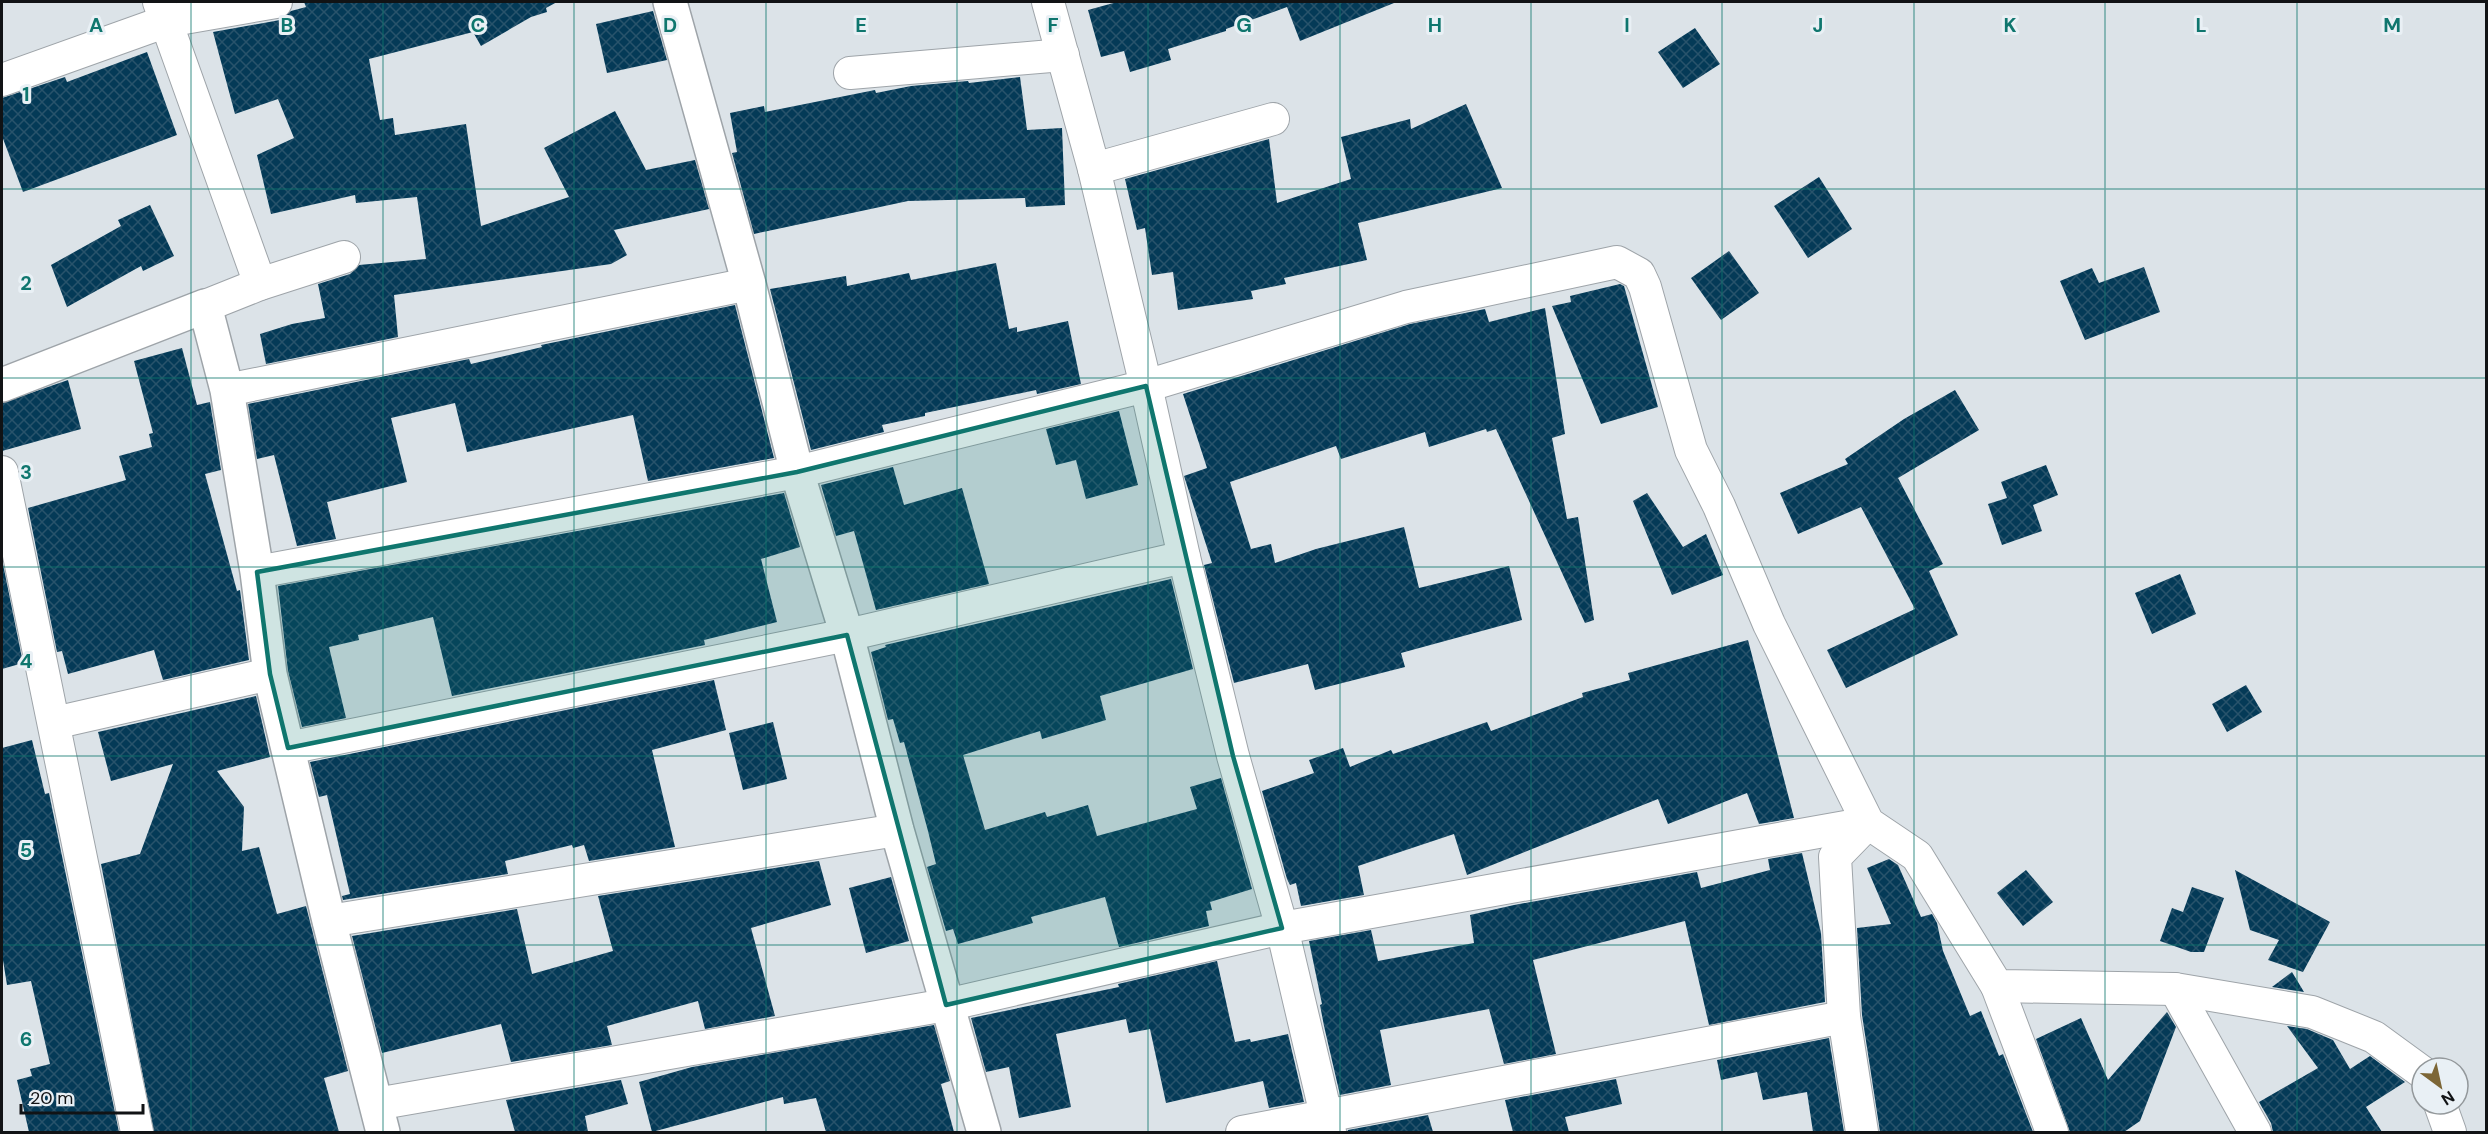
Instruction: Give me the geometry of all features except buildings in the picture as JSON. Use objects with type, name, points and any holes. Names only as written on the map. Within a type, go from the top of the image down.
[{"type":"street","points":[[2,80],[163,11],[276,2]]},
{"type":"street","points":[[670,2],[749,284],[797,472],[847,635],[897,830],[984,1132]]},
{"type":"street","points":[[1048,2],[1094,169],[1184,557],[1233,756],[1282,928],[1327,1124]]},
{"type":"street","points":[[163,11],[260,284]]},
{"type":"street","points":[[850,74],[1063,55]]},
{"type":"street","points":[[1094,169],[1273,119]]},
{"type":"street","points":[[2,386],[260,284],[344,256]]},
{"type":"street","points":[[256,572],[797,472],[1146,386],[1406,307],[1617,262],[1639,274],[1645,287],[1691,450],[1719,506],[1769,624],[1868,823],[1917,856],[1997,986],[2052,1132]]},
{"type":"street","points":[[227,390],[749,284]]},
{"type":"street","points":[[205,306],[227,390],[270,675],[329,921],[380,1118],[946,1005],[1282,928],[1868,823]]},
{"type":"street","points":[[2,472],[137,1132]]},
{"type":"street","points":[[288,748],[847,635],[1184,557]]},
{"type":"street","points":[[54,723],[270,675]]},
{"type":"street","points":[[1862,1132],[1844,1017],[1835,857],[1868,823]]},
{"type":"street","points":[[329,921],[897,830]]},
{"type":"street","points":[[1997,986],[2175,988],[2312,1012],[2374,1037],[2410,1063]]},
{"type":"street","points":[[2175,988],[2255,1132]]},
{"type":"street","points":[[1242,1132],[1327,1124],[1844,1017]]},
{"type":"street","points":[[2444,1116],[2450,1132]]},
{"type":"highlighted area","points":[[1146,386],[1233,756],[1282,928],[946,1005],[847,635],[288,748],[270,674],[257,572],[797,472]]}]
